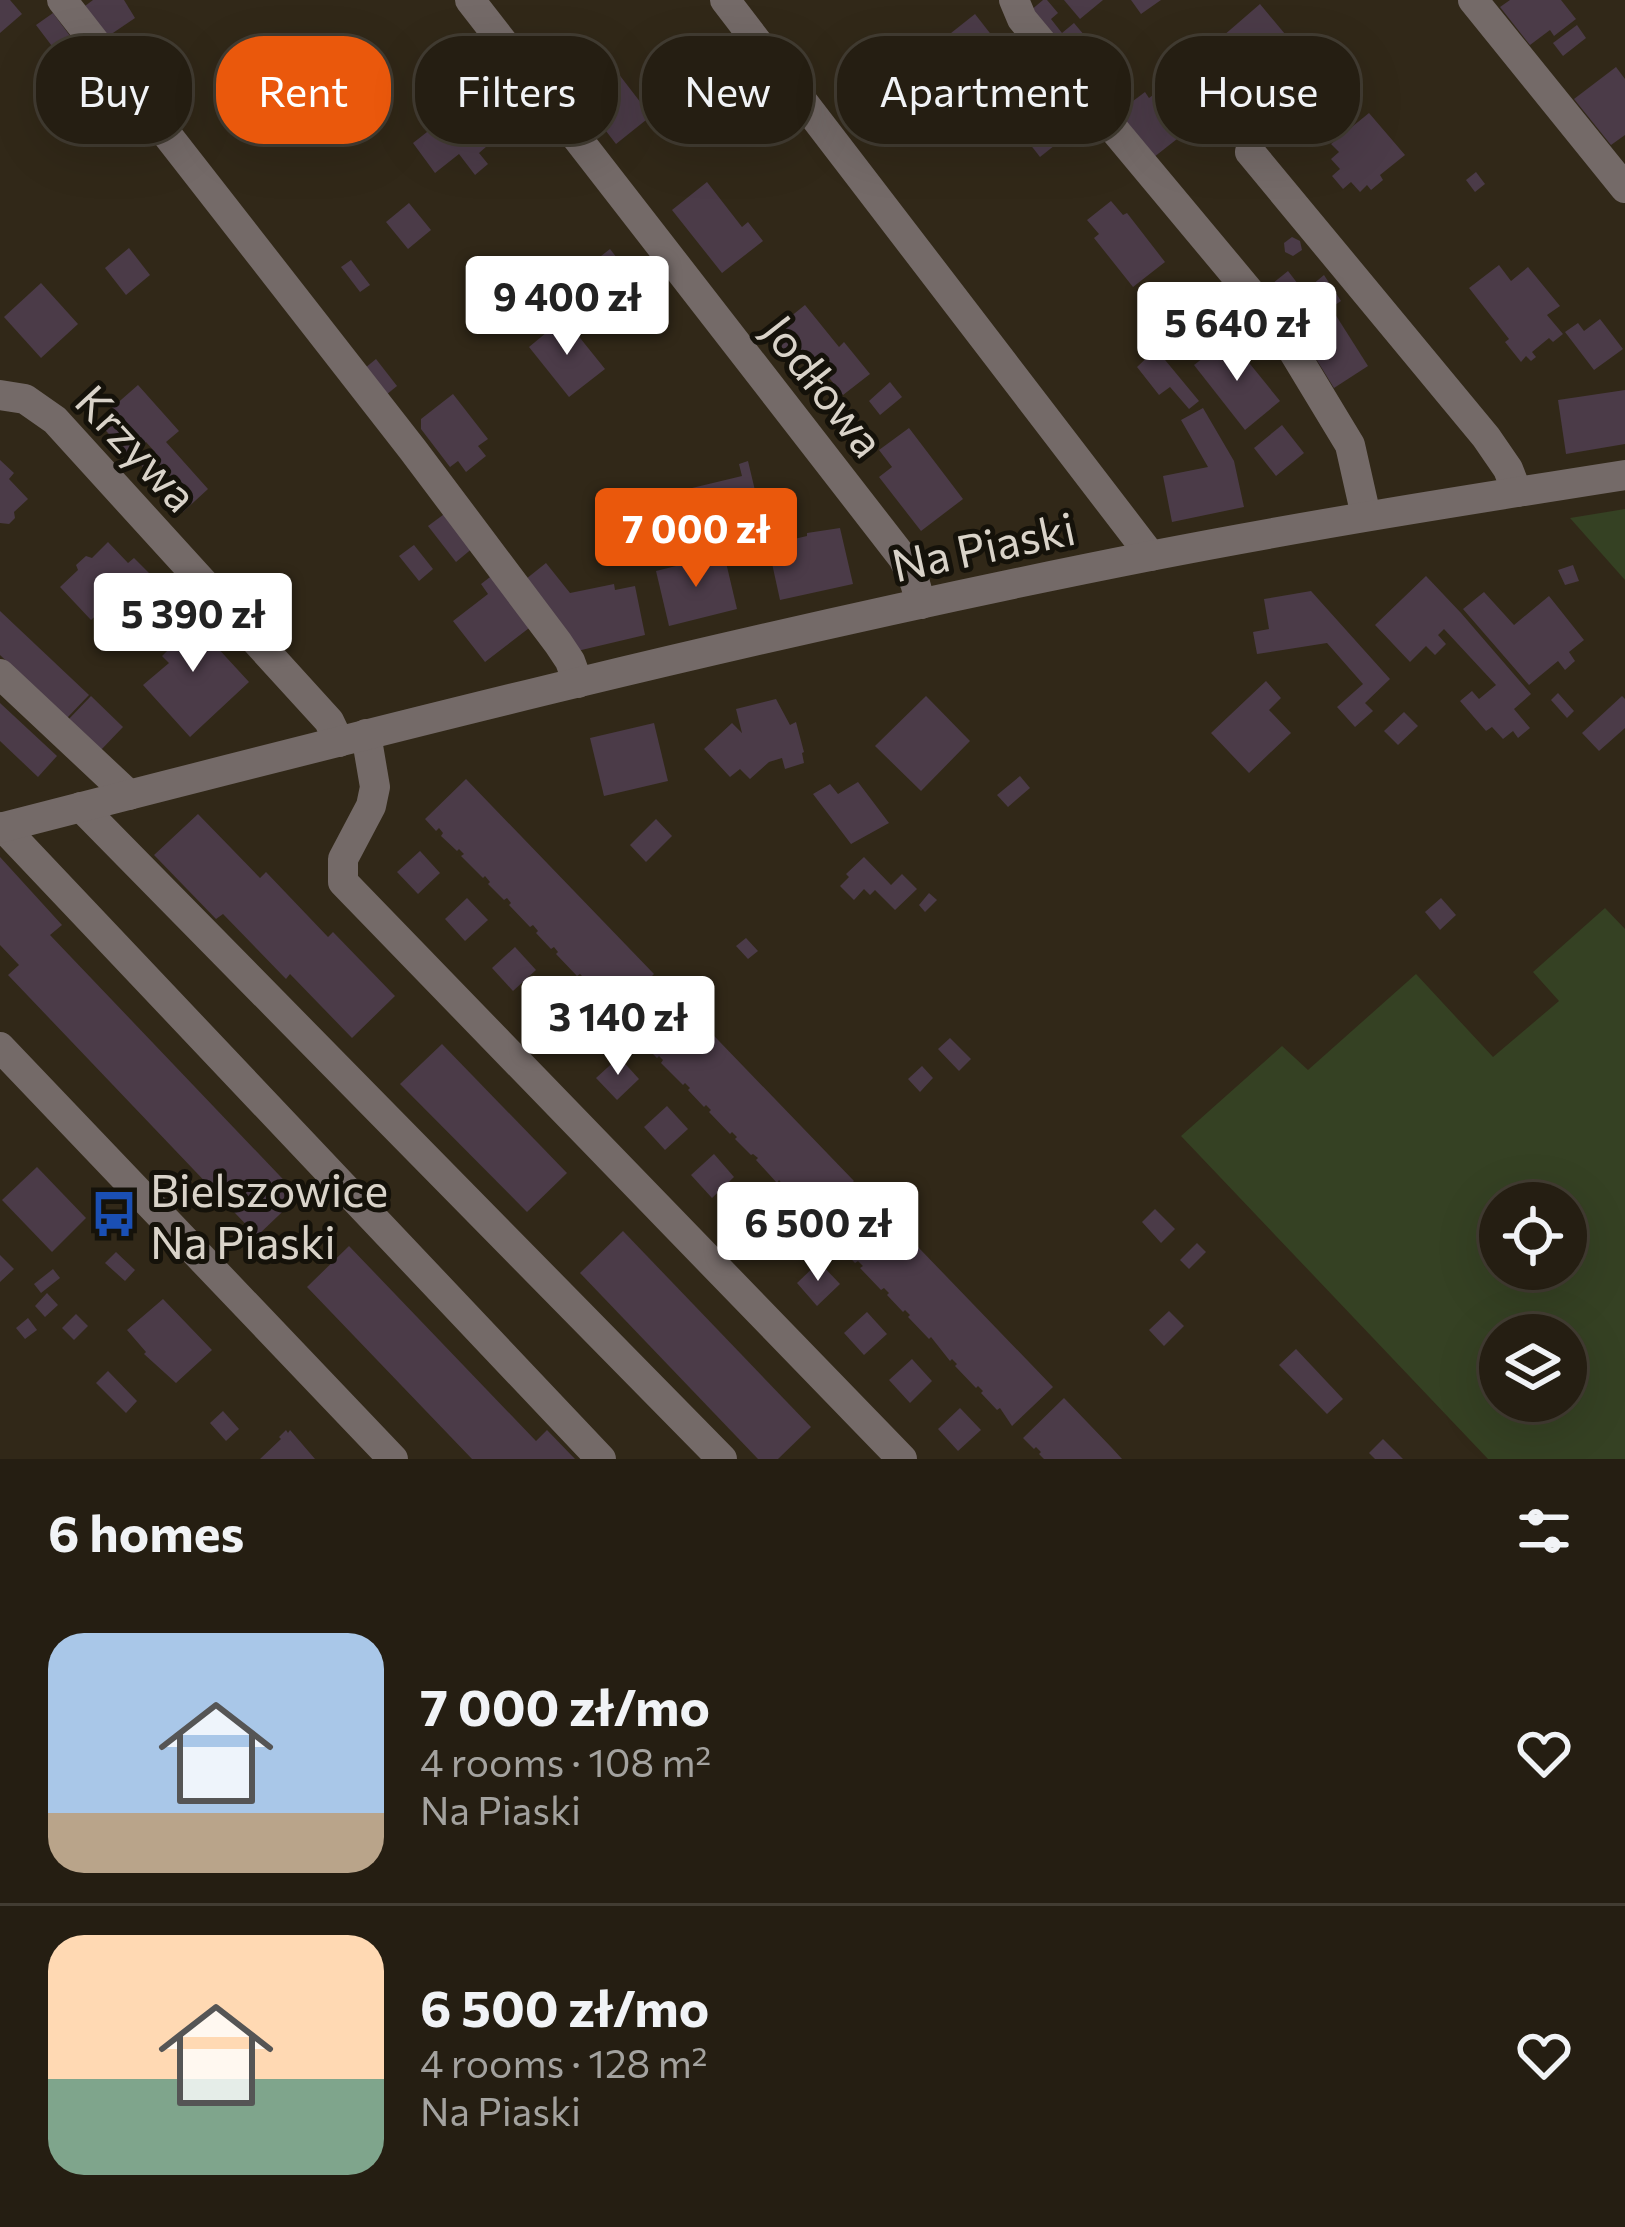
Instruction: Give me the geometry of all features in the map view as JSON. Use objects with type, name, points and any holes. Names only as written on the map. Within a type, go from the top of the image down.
[{"type":"street","points":[[62,0],[413,450],[558,643],[578,682]]},
{"type":"street","name":"Jodłowa","points":[[470,0],[903,558],[921,604]]},
{"type":"street","points":[[725,0],[1151,556]]},
{"type":"street","points":[[1014,0],[1022,19],[1278,326],[1350,446],[1366,516]]},
{"type":"street","points":[[1473,0],[1625,188]]},
{"type":"street","points":[[1250,152],[1486,437],[1517,492]]},
{"type":"street","name":"Krzywa","points":[[0,395],[25,399],[55,420],[329,721],[352,738]]},
{"type":"street","name":"Na Piaski","points":[[2,828],[578,682],[921,604],[1366,516],[1625,475]]},
{"type":"street","points":[[0,674],[129,795]]},
{"type":"street","points":[[352,738],[375,787],[371,806],[343,860],[344,882],[902,1459]]},
{"type":"street","points":[[81,807],[722,1459]]},
{"type":"street","points":[[2,828],[601,1459]]},
{"type":"street","points":[[0,1046],[393,1459]]},
{"type":"green space","points":[[1625,509],[1625,580],[1570,518]]},
{"type":"green space","points":[[1605,908],[1625,929],[1625,1459],[1488,1459],[1181,1136],[1282,1046],[1308,1070],[1416,974],[1493,1057],[1559,1001],[1533,972]]},
{"type":"building","points":[[0,0],[10,0],[22,14],[0,33]]},
{"type":"building","points":[[93,0],[124,0],[135,18],[106,36],[85,6]]},
{"type":"building","points":[[1047,0],[1058,13],[1051,19],[1062,33],[1074,23],[1085,36],[1050,36],[1030,11]]},
{"type":"building","points":[[1064,0],[1103,0],[1080,19]]},
{"type":"building","points":[[1131,0],[1161,0],[1141,14]]},
{"type":"building","points":[[1510,0],[1561,0],[1576,19],[1554,36],[1550,30],[1530,45],[1500,7]]},
{"type":"building","points":[[1260,4],[1287,36],[1223,36]]},
{"type":"building","points":[[53,13],[70,36],[44,36],[36,25]]},
{"type":"building","points":[[975,14],[992,36],[947,36]]},
{"type":"building","points":[[1577,25],[1586,38],[1563,56],[1553,43]]},
{"type":"building","points":[[1616,67],[1625,79],[1625,135],[1611,145],[1574,99]]},
{"type":"building","points":[[618,73],[642,104],[642,123],[618,142]]},
{"type":"building","points":[[1145,92],[1149,98],[1155,94],[1155,144],[1171,144],[1149,161],[1131,138],[1131,102]]},
{"type":"building","points":[[1369,113],[1405,155],[1380,175],[1383,180],[1371,190],[1367,185],[1360,192],[1351,182],[1343,189],[1332,176],[1340,169],[1331,159],[1339,152],[1331,144],[1360,144],[1360,120]]},
{"type":"building","points":[[413,143],[489,144],[479,153],[488,164],[475,175],[459,154],[435,173]]},
{"type":"building","points":[[1030,144],[1056,144],[1040,157]]},
{"type":"building","points":[[1476,172],[1485,184],[1475,192],[1466,180]]},
{"type":"building","points":[[707,182],[742,227],[748,222],[763,241],[722,273],[672,210]]},
{"type":"building","points":[[1111,201],[1123,215],[1127,213],[1165,262],[1133,287],[1094,238],[1099,234],[1087,220]]},
{"type":"building","points":[[409,203],[431,230],[408,249],[386,222]]},
{"type":"building","points":[[1292,237],[1300,241],[1302,250],[1293,256],[1285,252],[1284,243]]},
{"type":"building","points":[[129,248],[150,275],[126,295],[105,268]]},
{"type":"building","points":[[610,249],[634,280],[606,302],[582,271]]},
{"type":"building","points":[[351,260],[370,285],[360,292],[341,267]]},
{"type":"building","points":[[1499,265],[1511,281],[1528,267],[1560,306],[1547,315],[1563,334],[1532,352],[1536,357],[1531,361],[1526,356],[1521,362],[1469,288]]},
{"type":"building","points":[[1288,271],[1298,284],[1278,300],[1268,287]]},
{"type":"building","points":[[1324,275],[1341,301],[1335,305],[1329,298],[1308,316],[1299,305],[1285,316],[1277,306],[1290,295],[1294,300]]},
{"type":"building","points":[[41,283],[78,324],[41,358],[4,317]]},
{"type":"building","points":[[1176,287],[1195,311],[1160,338],[1141,314]]},
{"type":"building","points":[[805,305],[839,347],[844,342],[870,374],[843,395],[808,357],[797,366],[770,333]]},
{"type":"building","points":[[1335,314],[1368,366],[1334,388],[1302,336]]},
{"type":"building","points":[[564,318],[605,369],[569,397],[529,347]]},
{"type":"building","points":[[1600,319],[1623,349],[1594,370],[1565,332],[1578,323],[1584,331]]},
{"type":"building","points":[[1229,338],[1280,401],[1245,430],[1194,365]]},
{"type":"building","points":[[1156,349],[1199,401],[1189,409],[1170,387],[1159,395],[1137,367]]},
{"type":"building","points":[[376,359],[397,386],[381,399],[359,373]]},
{"type":"building","points":[[890,382],[902,397],[880,415],[869,401]]},
{"type":"building","points":[[138,385],[179,431],[166,442],[208,489],[183,512],[141,465],[155,452],[146,442],[130,457],[97,421]]},
{"type":"building","points":[[1625,390],[1625,444],[1566,454],[1558,400]]},
{"type":"building","points":[[453,394],[488,439],[478,446],[486,456],[466,472],[458,461],[450,467],[421,429],[421,419]]},
{"type":"building","points":[[1203,408],[1234,461],[1244,507],[1172,522],[1163,476],[1208,467],[1181,420]]},
{"type":"building","points":[[1282,425],[1304,453],[1276,476],[1254,448]]},
{"type":"building","points":[[909,428],[963,499],[921,531],[879,477],[892,467],[879,450]]},
{"type":"building","points":[[0,460],[14,473],[9,479],[28,499],[9,524],[0,523]]},
{"type":"building","points":[[748,461],[758,503],[711,514],[692,488],[742,476],[739,464]]},
{"type":"building","points":[[616,510],[626,531],[615,535],[607,515]]},
{"type":"building","points":[[447,512],[474,547],[456,562],[428,526]]},
{"type":"building","points":[[840,528],[853,584],[780,600],[768,545]]},
{"type":"building","points":[[108,542],[128,563],[134,558],[151,575],[133,592],[150,610],[124,634],[102,610],[91,620],[60,587],[78,570],[76,565],[86,556],[92,558]]},
{"type":"building","points":[[414,545],[433,569],[419,581],[399,556]]},
{"type":"building","points":[[724,554],[737,609],[669,626],[656,571]]},
{"type":"building","points":[[546,563],[570,593],[614,584],[615,590],[635,586],[645,635],[573,652],[521,583]]},
{"type":"building","points":[[1573,565],[1579,581],[1565,585],[1558,570]]},
{"type":"building","points":[[494,574],[533,625],[485,662],[453,621],[488,594],[481,584]]},
{"type":"building","points":[[1426,576],[1531,694],[1514,709],[1530,728],[1518,738],[1513,731],[1503,739],[1492,727],[1486,731],[1460,701],[1472,691],[1479,699],[1496,685],[1444,629],[1438,635],[1446,644],[1435,655],[1426,646],[1410,662],[1375,625]]},
{"type":"building","points":[[1311,591],[1390,679],[1365,703],[1373,711],[1355,727],[1337,707],[1363,684],[1327,643],[1257,654],[1253,632],[1269,629],[1264,599]]},
{"type":"building","points":[[1484,592],[1514,625],[1549,596],[1584,640],[1569,652],[1575,661],[1565,670],[1558,661],[1529,685],[1463,609]]},
{"type":"building","points":[[180,607],[249,682],[190,737],[143,685],[169,663],[162,656],[169,649],[155,633]]},
{"type":"building","points":[[0,611],[89,695],[67,718],[0,655]]},
{"type":"building","points":[[1266,681],[1281,698],[1269,710],[1291,733],[1249,773],[1211,733]]},
{"type":"building","points":[[1558,693],[1574,711],[1567,718],[1551,700]]},
{"type":"building","points":[[91,696],[123,727],[99,752],[67,721]]},
{"type":"building","points":[[926,696],[970,741],[921,791],[875,746]]},
{"type":"building","points":[[1622,696],[1625,728],[1599,751],[1582,733]]},
{"type":"building","points":[[776,699],[790,725],[796,722],[804,763],[785,769],[782,758],[769,762],[750,779],[740,769],[730,777],[704,749],[732,723],[742,733],[736,709]]},
{"type":"building","points":[[0,703],[57,756],[38,777],[0,741]]},
{"type":"building","points":[[1404,712],[1418,726],[1398,745],[1384,731]]},
{"type":"building","points":[[654,723],[668,781],[604,796],[590,738]]},
{"type":"building","points":[[1020,776],[1030,788],[1008,807],[997,795]]},
{"type":"building","points":[[466,779],[654,974],[614,1014],[507,898],[425,819]]},
{"type":"building","points":[[858,782],[889,823],[851,844],[813,794],[830,784],[838,794]]},
{"type":"building","points":[[198,814],[260,878],[266,872],[328,937],[333,932],[395,996],[352,1038],[223,914],[216,919],[154,855]]},
{"type":"building","points":[[656,819],[672,836],[646,862],[630,845]]},
{"type":"building","points":[[420,851],[440,873],[418,894],[397,872]]},
{"type":"building","points":[[0,857],[62,925],[50,935],[299,1196],[257,1236],[8,975],[19,965],[0,945]]},
{"type":"building","points":[[864,857],[891,885],[902,874],[917,889],[895,910],[875,890],[870,895],[864,889],[854,900],[840,886]]},
{"type":"building","points":[[929,893],[937,900],[925,912],[919,905]]},
{"type":"building","points":[[467,898],[488,920],[465,941],[445,919]]},
{"type":"building","points":[[1441,898],[1456,915],[1440,930],[1425,912]]},
{"type":"building","points":[[746,938],[758,951],[748,959],[736,946]]},
{"type":"building","points":[[515,947],[536,970],[513,991],[492,968]]},
{"type":"building","points":[[666,986],[854,1181],[813,1220],[758,1158],[625,1026]]},
{"type":"building","points":[[561,997],[581,1019],[559,1040],[538,1017]]},
{"type":"building","points":[[950,1038],[971,1059],[959,1071],[938,1049]]},
{"type":"building","points":[[442,1044],[567,1173],[527,1212],[400,1084]]},
{"type":"building","points":[[619,1057],[639,1079],[617,1100],[596,1078]]},
{"type":"building","points":[[922,1066],[933,1078],[920,1092],[908,1079]]},
{"type":"building","points":[[667,1106],[688,1129],[665,1150],[644,1127]]},
{"type":"building","points":[[714,1154],[734,1177],[712,1198],[691,1175]]},
{"type":"building","points":[[37,1167],[86,1218],[52,1252],[2,1200]]},
{"type":"building","points":[[865,1192],[1053,1387],[1012,1426],[1000,1408],[824,1231]]},
{"type":"building","points":[[761,1202],[782,1224],[759,1245],[738,1223]]},
{"type":"building","points":[[1155,1209],[1175,1229],[1161,1243],[1142,1222]]},
{"type":"building","points":[[623,1231],[811,1427],[778,1459],[758,1459],[580,1273]]},
{"type":"building","points":[[1197,1243],[1206,1252],[1189,1269],[1180,1260]]},
{"type":"building","points":[[349,1246],[536,1441],[547,1430],[575,1459],[472,1459],[307,1287]]},
{"type":"building","points":[[116,1252],[135,1270],[125,1281],[105,1263]]},
{"type":"building","points":[[0,1255],[14,1269],[0,1282]]},
{"type":"building","points":[[819,1262],[840,1284],[817,1306],[797,1283]]},
{"type":"building","points":[[53,1269],[60,1278],[41,1293],[34,1284]]},
{"type":"building","points":[[47,1293],[58,1305],[45,1317],[35,1306]]},
{"type":"building","points":[[163,1299],[212,1350],[176,1383],[144,1354],[127,1330]]},
{"type":"building","points":[[1169,1311],[1184,1326],[1164,1346],[1149,1330]]},
{"type":"building","points":[[867,1312],[887,1334],[864,1355],[844,1333]]},
{"type":"building","points":[[76,1314],[88,1326],[74,1340],[62,1328]]},
{"type":"building","points":[[28,1318],[37,1330],[25,1339],[16,1328]]},
{"type":"building","points":[[1296,1349],[1343,1399],[1327,1414],[1279,1365]]},
{"type":"building","points":[[912,1359],[932,1381],[910,1403],[889,1380]]},
{"type":"building","points":[[108,1371],[137,1401],[126,1413],[96,1383]]},
{"type":"building","points":[[1064,1398],[1122,1459],[1044,1459],[1023,1438]]},
{"type":"building","points":[[960,1408],[981,1430],[958,1451],[938,1429]]},
{"type":"building","points":[[223,1411],[239,1429],[226,1441],[210,1423]]},
{"type":"building","points":[[290,1430],[315,1459],[260,1459]]},
{"type":"building","points":[[1383,1439],[1403,1459],[1375,1459],[1369,1453]]},
{"type":"place","name":"Bielszowice Na Piaski","points":[[114,1214]]}]
